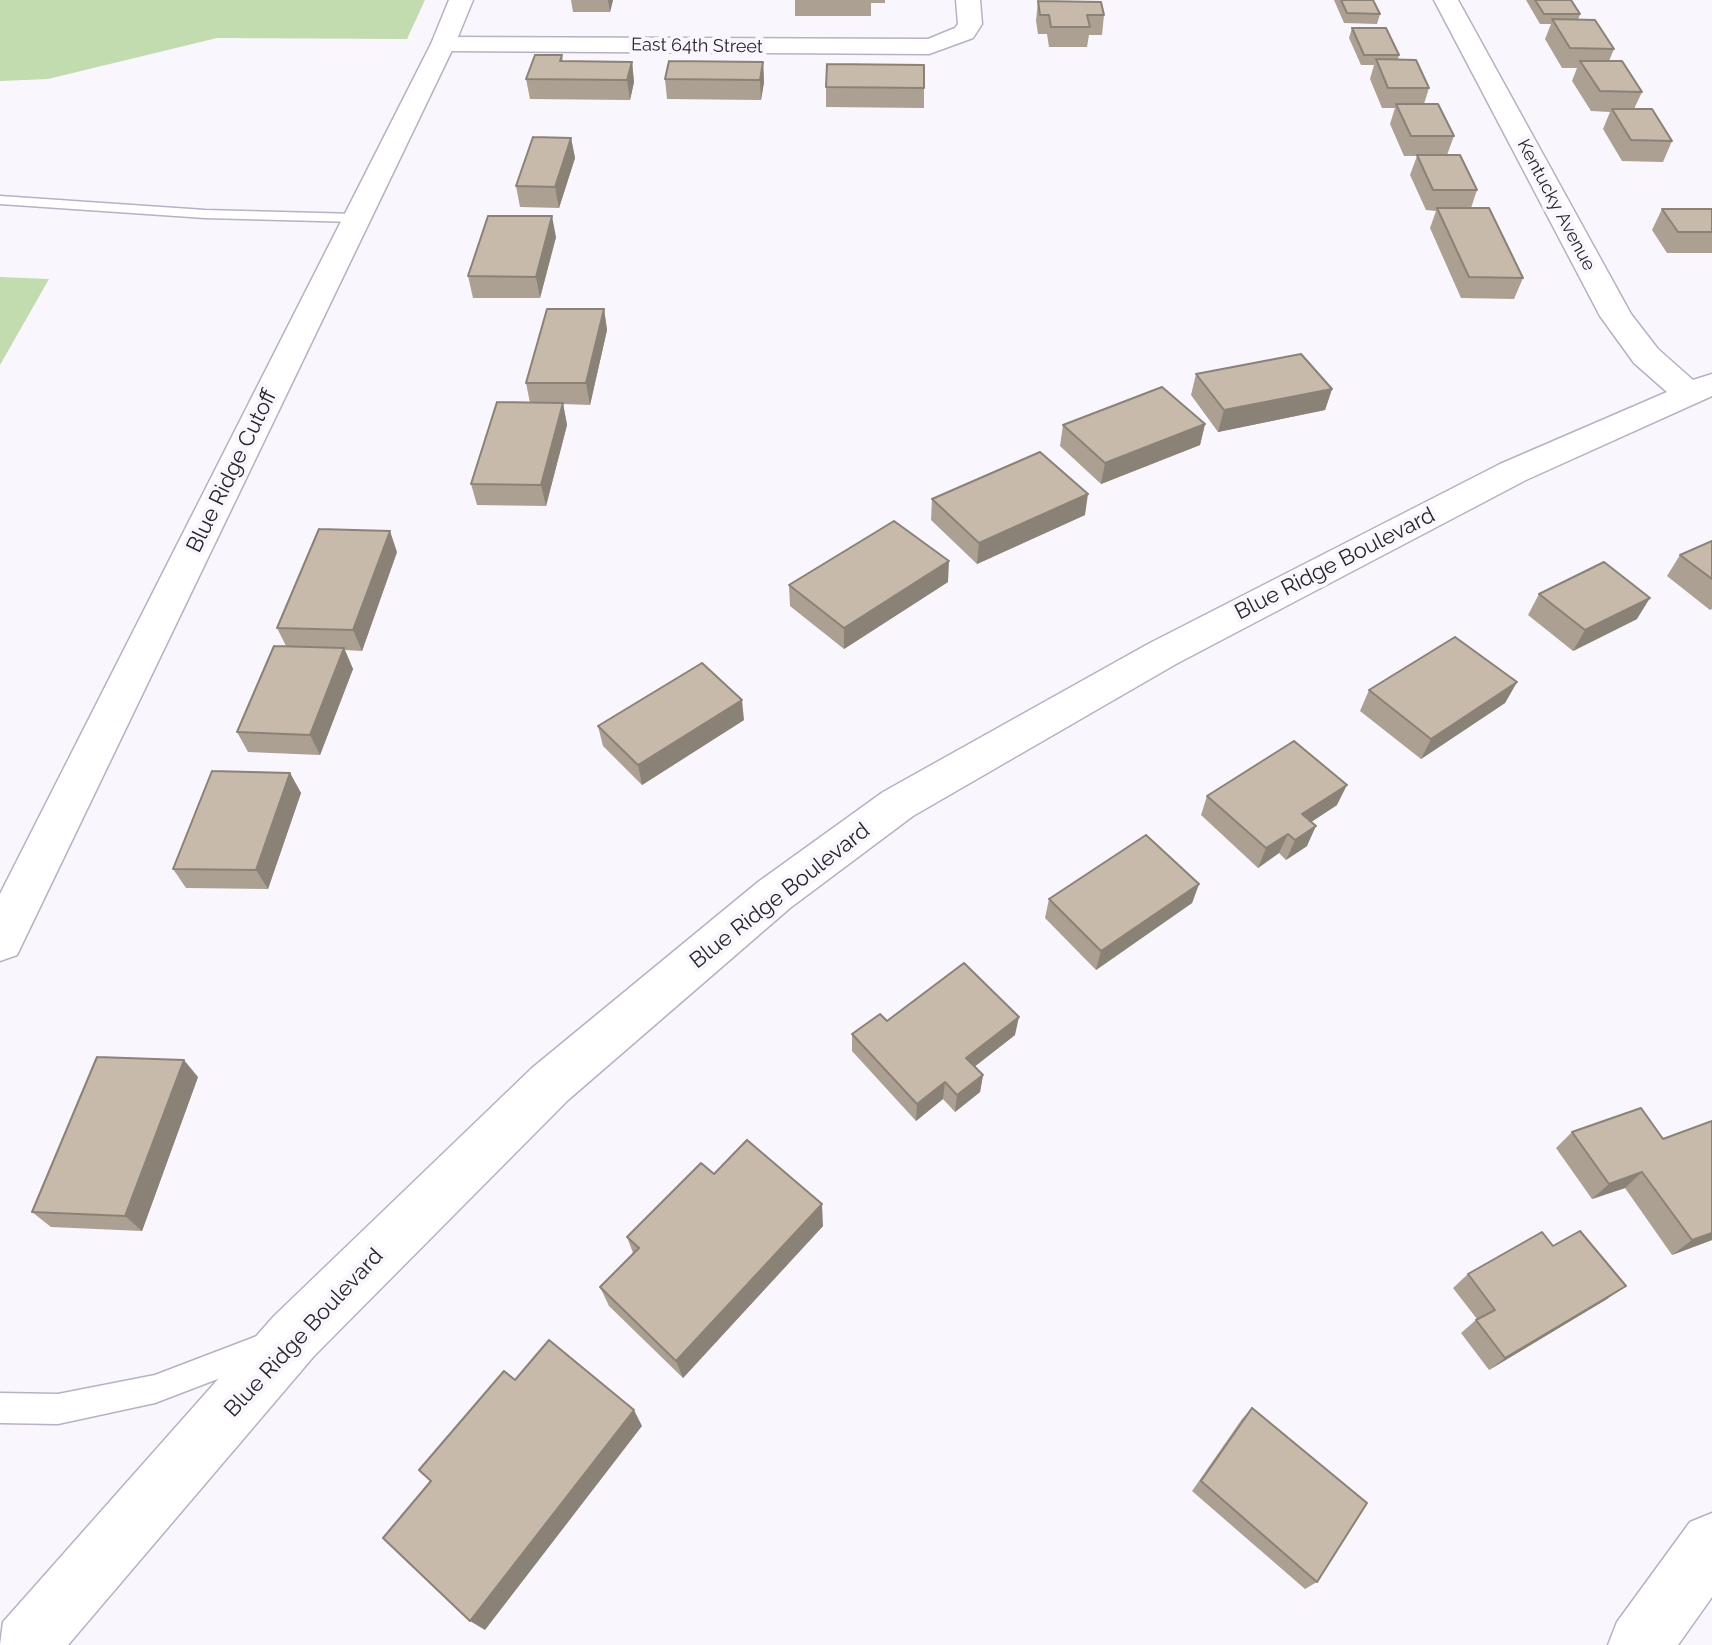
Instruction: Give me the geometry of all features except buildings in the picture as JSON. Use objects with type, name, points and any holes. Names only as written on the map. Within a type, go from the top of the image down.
[{"type":"street","name":"Blue Ridge Cutoff","points":[[0,941],[443,44],[461,0]]},
{"type":"street","name":"East 64th Street","points":[[443,44],[929,46],[964,33],[970,24],[968,0]]},
{"type":"street","name":"Kentucky Avenue","points":[[1446,0],[1616,316],[1646,356],[1700,389]]},
{"type":"street","name":"Blue Ridge Boulevard","points":[[26,1645],[294,1336],[550,1084],[774,895],[898,804],[1190,639],[1513,472],[1700,389]]},
{"type":"street","points":[[1640,1645],[1712,1544]]},
{"type":"lane","points":[[0,200],[205,214],[357,218]]},
{"type":"lane","points":[[0,1408],[58,1409],[155,1389],[294,1336]]},
{"type":"green space","points":[[0,0],[425,0],[407,39],[217,38],[48,79],[0,81]]},
{"type":"green space","points":[[0,277],[49,279],[0,365]]}]
